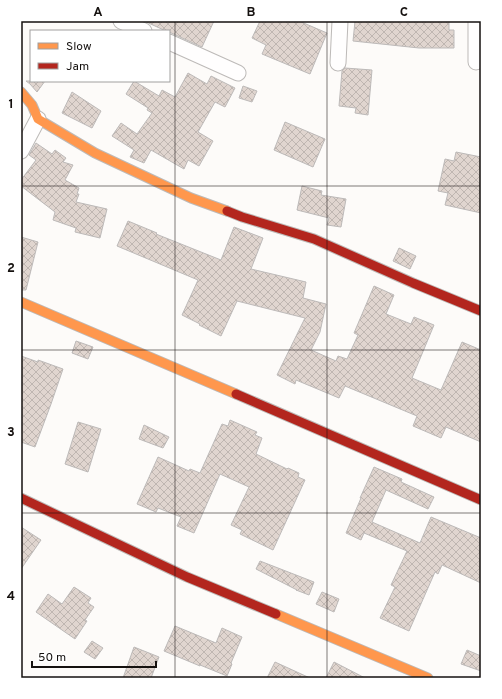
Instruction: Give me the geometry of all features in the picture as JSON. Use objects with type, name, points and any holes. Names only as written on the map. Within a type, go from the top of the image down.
[{"type":"street","points":[[121,21],[142,30]]},
{"type":"street","points":[[338,63],[340,21]]},
{"type":"street","points":[[476,21],[476,62]]},
{"type":"street","points":[[170,42],[238,73]]},
{"type":"street","points":[[21,92],[32,104],[38,118],[95,153],[191,198],[242,217],[314,239],[413,283],[481,311]]},
{"type":"street","points":[[21,151],[38,118]]},
{"type":"street","points":[[21,302],[481,500]]},
{"type":"street","points":[[21,498],[187,577],[428,678]]},
{"type":"building","points":[[144,21],[214,21],[202,47],[170,32],[170,30],[164,30]]},
{"type":"building","points":[[260,21],[299,21],[327,33],[310,74],[262,54],[266,45],[252,38]]},
{"type":"building","points":[[355,21],[449,21],[449,30],[454,30],[454,48],[419,48],[353,41]]},
{"type":"building","points":[[345,68],[372,70],[368,115],[355,113],[356,108],[339,106],[342,71]]},
{"type":"building","points":[[188,73],[207,84],[211,76],[235,88],[225,107],[215,102],[198,132],[213,141],[199,166],[188,160],[184,169],[151,150],[144,163],[130,157],[134,150],[112,136],[121,123],[137,134],[152,113],[147,110],[148,108],[126,94],[133,82],[159,96],[162,90],[175,97]]},
{"type":"building","points":[[26,81],[44,82],[37,92]]},
{"type":"building","points":[[243,86],[257,91],[252,102],[239,98]]},
{"type":"building","points":[[72,92],[101,111],[92,128],[62,113]]},
{"type":"building","points":[[285,122],[325,139],[313,167],[274,150]]},
{"type":"building","points":[[36,143],[52,154],[55,150],[66,158],[63,162],[73,165],[65,180],[79,188],[77,194],[79,194],[76,202],[107,209],[100,238],[75,232],[76,228],[53,220],[55,212],[21,186],[21,180],[36,160],[29,155]]},
{"type":"building","points":[[456,152],[481,157],[481,213],[445,205],[448,193],[438,191],[445,159],[454,161]]},
{"type":"building","points":[[302,186],[322,191],[321,195],[346,199],[341,227],[327,225],[329,218],[297,210]]},
{"type":"building","points":[[128,221],[221,260],[234,227],[263,238],[251,269],[306,282],[303,298],[326,304],[320,332],[311,350],[336,361],[338,356],[347,359],[358,335],[354,333],[374,286],[394,295],[386,314],[411,324],[414,317],[434,325],[412,378],[441,390],[462,342],[481,350],[481,442],[446,427],[441,438],[413,426],[417,416],[345,386],[339,398],[296,380],[295,384],[277,375],[305,318],[237,301],[221,336],[199,325],[200,324],[182,315],[198,280],[117,246]]},
{"type":"building","points":[[21,237],[38,242],[26,290],[21,290]]},
{"type":"building","points":[[399,248],[416,256],[410,269],[393,261]]},
{"type":"building","points":[[76,341],[93,347],[88,359],[72,353]]},
{"type":"building","points":[[21,356],[38,362],[38,360],[63,369],[35,447],[21,442]]},
{"type":"building","points":[[230,420],[257,432],[255,435],[262,438],[256,454],[299,473],[298,477],[305,480],[273,550],[240,534],[242,530],[231,525],[249,487],[220,474],[194,533],[177,526],[181,517],[158,508],[156,512],[137,504],[158,457],[189,471],[190,469],[200,473],[222,424],[228,426]]},
{"type":"building","points":[[78,422],[101,429],[88,472],[65,464]]},
{"type":"building","points":[[144,425],[169,437],[163,448],[139,439]]},
{"type":"building","points":[[374,467],[402,479],[401,482],[434,497],[428,509],[386,490],[372,522],[420,543],[431,517],[481,538],[481,583],[442,565],[438,574],[435,572],[409,631],[380,618],[395,587],[391,585],[407,551],[364,533],[361,540],[346,533]]},
{"type":"building","points":[[21,527],[41,540],[21,569]]},
{"type":"building","points":[[260,561],[314,582],[309,595],[296,590],[256,569]]},
{"type":"building","points":[[74,587],[91,598],[88,603],[94,607],[75,639],[36,612],[48,594],[62,604]]},
{"type":"building","points":[[322,592],[339,599],[334,612],[316,604]]},
{"type":"building","points":[[175,626],[216,643],[222,628],[242,637],[227,676],[164,651]]},
{"type":"building","points":[[92,641],[103,648],[95,659],[84,652]]},
{"type":"building","points":[[134,647],[159,657],[151,678],[123,678]]},
{"type":"building","points":[[467,650],[481,656],[481,671],[461,664]]},
{"type":"building","points":[[275,662],[310,678],[267,678]]},
{"type":"building","points":[[334,662],[365,678],[326,678]]},
{"type":"traffic: slow","points":[[21,92],[32,105],[38,119],[95,153],[191,198],[227,211]]},
{"type":"traffic: slow","points":[[21,302],[236,394]]},
{"type":"traffic: slow","points":[[276,614],[428,678]]},
{"type":"traffic: jam","points":[[227,211],[314,239],[413,283],[481,311]]},
{"type":"traffic: jam","points":[[236,394],[481,500]]},
{"type":"traffic: jam","points":[[21,498],[187,577],[276,614]]}]
